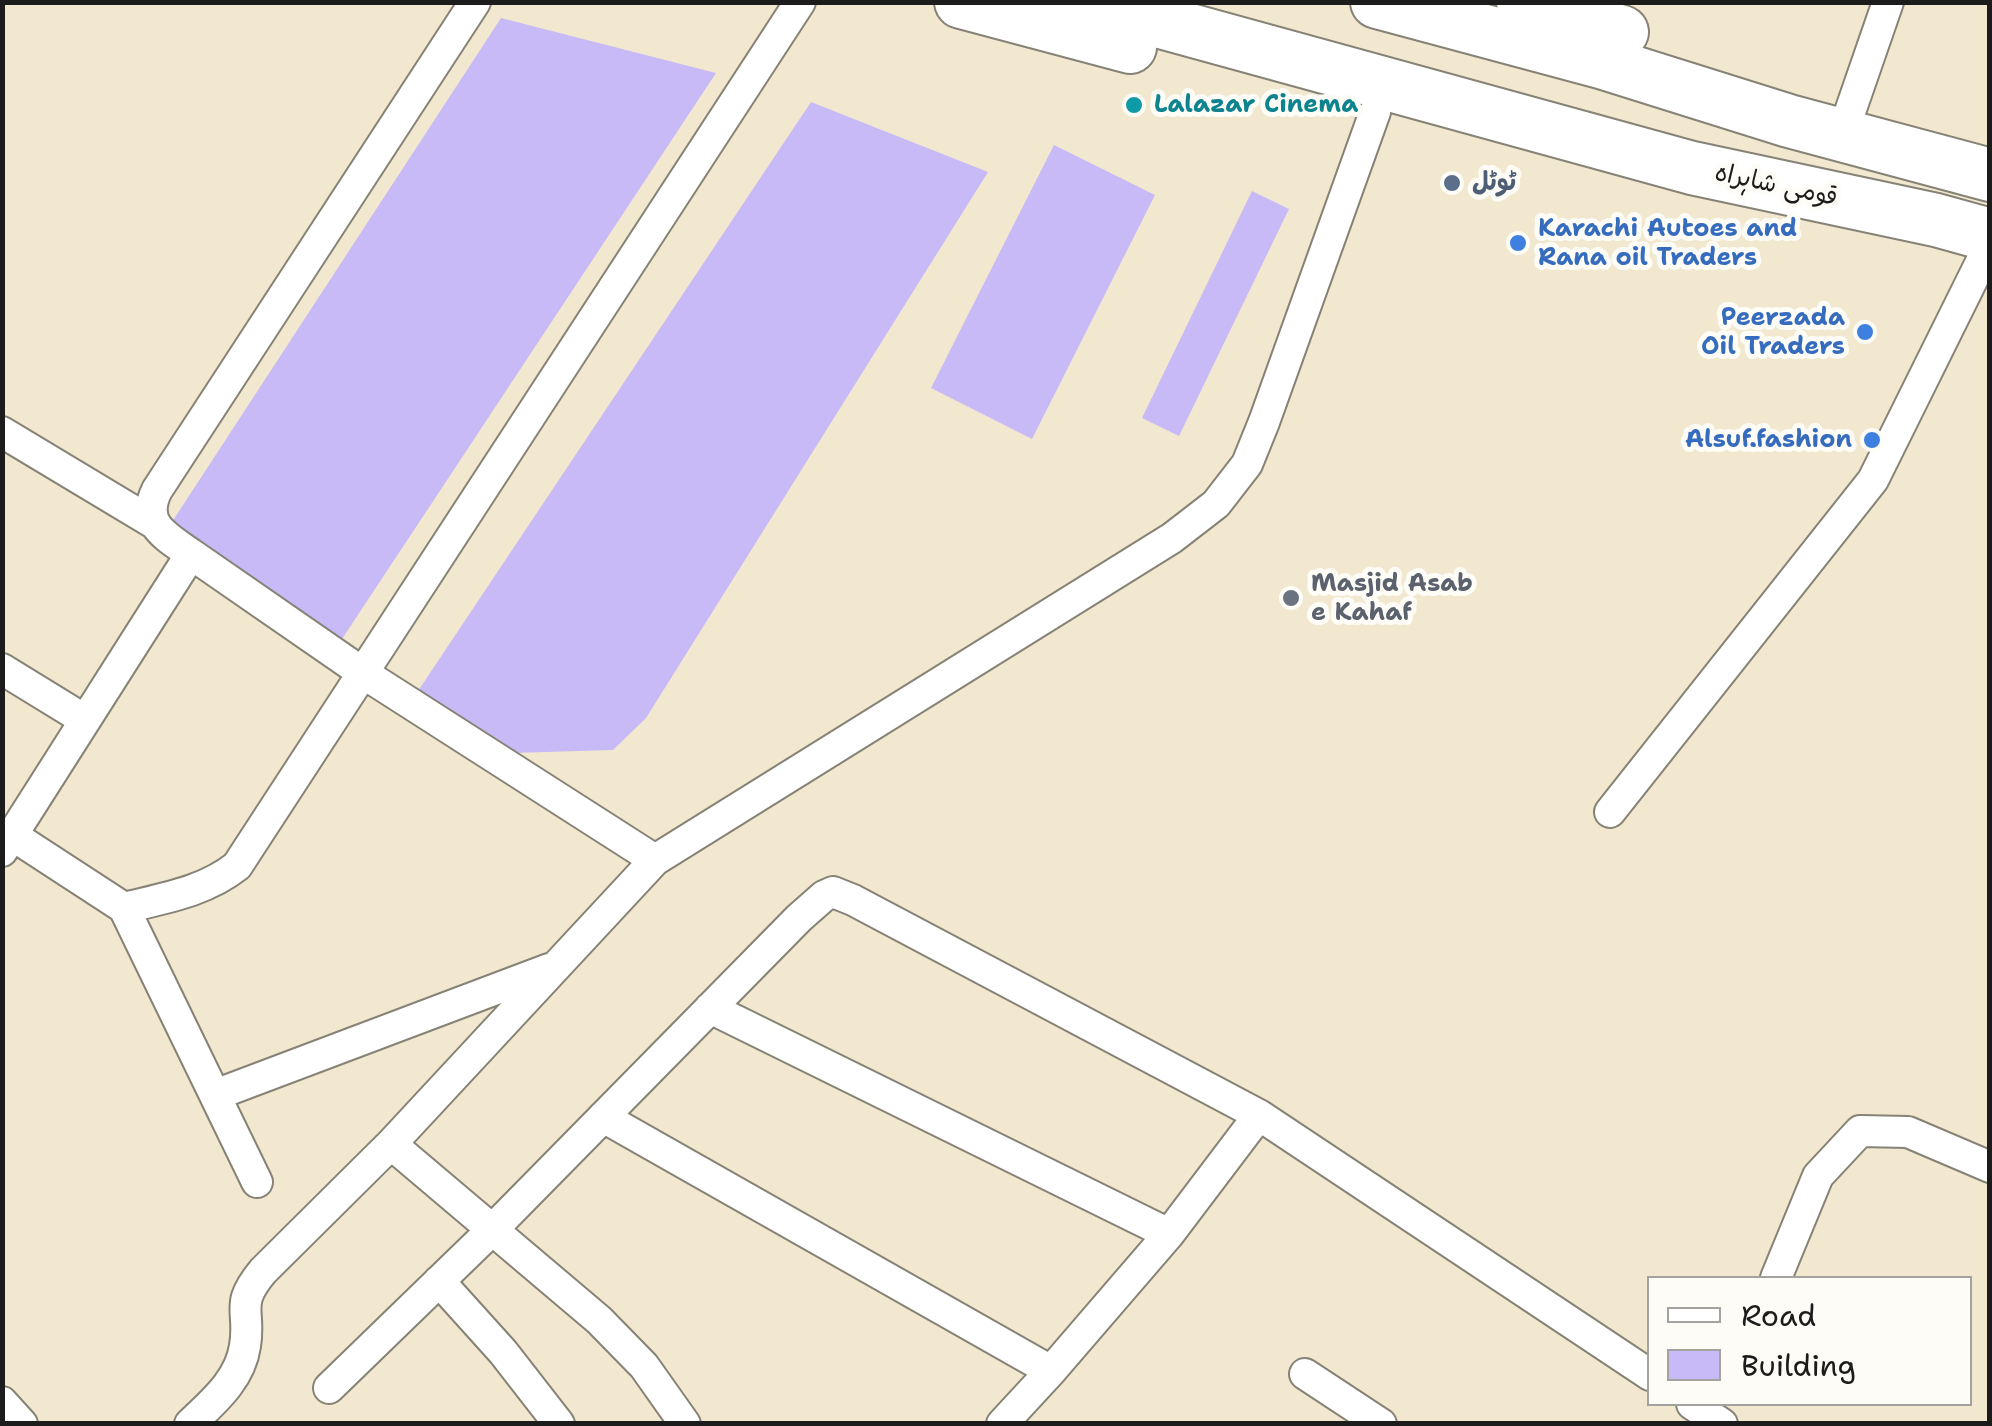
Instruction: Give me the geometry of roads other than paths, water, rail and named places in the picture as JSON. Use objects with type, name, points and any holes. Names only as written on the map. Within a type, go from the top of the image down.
[{"type":"highway","points":[[961,2],[1569,163],[1692,168]]},
{"type":"highway","name":"قومی شاہراہ","points":[[1088,2],[1692,168],[1990,235]]},
{"type":"highway","points":[[1377,2],[1990,175]]},
{"type":"highway","points":[[1523,2],[1648,40],[1789,121]]},
{"type":"street","points":[[155,524],[150,509],[157,490],[475,2]]},
{"type":"street","points":[[124,908],[201,888],[220,880],[237,866],[800,2]]},
{"type":"street","points":[[1842,135],[1888,2]]},
{"type":"street","points":[[190,1424],[231,1382],[239,1366],[245,1347],[245,1298],[263,1271],[392,1144],[655,860],[1172,538],[1216,504],[1247,464],[1375,112]]},
{"type":"street","points":[[1610,812],[1873,480],[1990,244]]},
{"type":"street","points":[[2,432],[155,524],[164,535],[363,673],[655,860]]},
{"type":"street","points":[[191,554],[7,843],[124,908],[257,1182]]},
{"type":"street","points":[[2,669],[85,720]]},
{"type":"street","points":[[330,1388],[494,1229],[798,918],[833,892],[1260,1115],[1647,1374]]},
{"type":"street","points":[[215,1095],[556,966]]},
{"type":"street","points":[[710,1008],[1169,1234]]},
{"type":"street","points":[[1002,1424],[1169,1234],[1260,1115]]},
{"type":"street","points":[[603,1117],[1050,1371]]},
{"type":"street","points":[[1777,1276],[1818,1176],[1860,1131],[1908,1132],[1990,1167]]},
{"type":"street","points":[[392,1144],[610,1332],[644,1366],[685,1424]]},
{"type":"street","points":[[440,1281],[503,1352],[559,1424]]},
{"type":"street","points":[[1304,1374],[1381,1424]]},
{"type":"street","points":[[2,1402],[22,1424]]},
{"type":"street","points":[[1697,1406],[1721,1416]]},
{"type":"place","name":"Lalazar Cinema","points":[[1134,105]]},
{"type":"place","name":"ٹوٹل","points":[[1452,183]]},
{"type":"place","name":"Karachi Autoes and Rana oil Traders","points":[[1518,243]]},
{"type":"place","name":"Peerzada Oil Traders","points":[[1865,332]]},
{"type":"place","name":"Alsuf.fashion","points":[[1872,440]]},
{"type":"place","name":"Masjid Asab e Kahaf","points":[[1291,598]]}]
